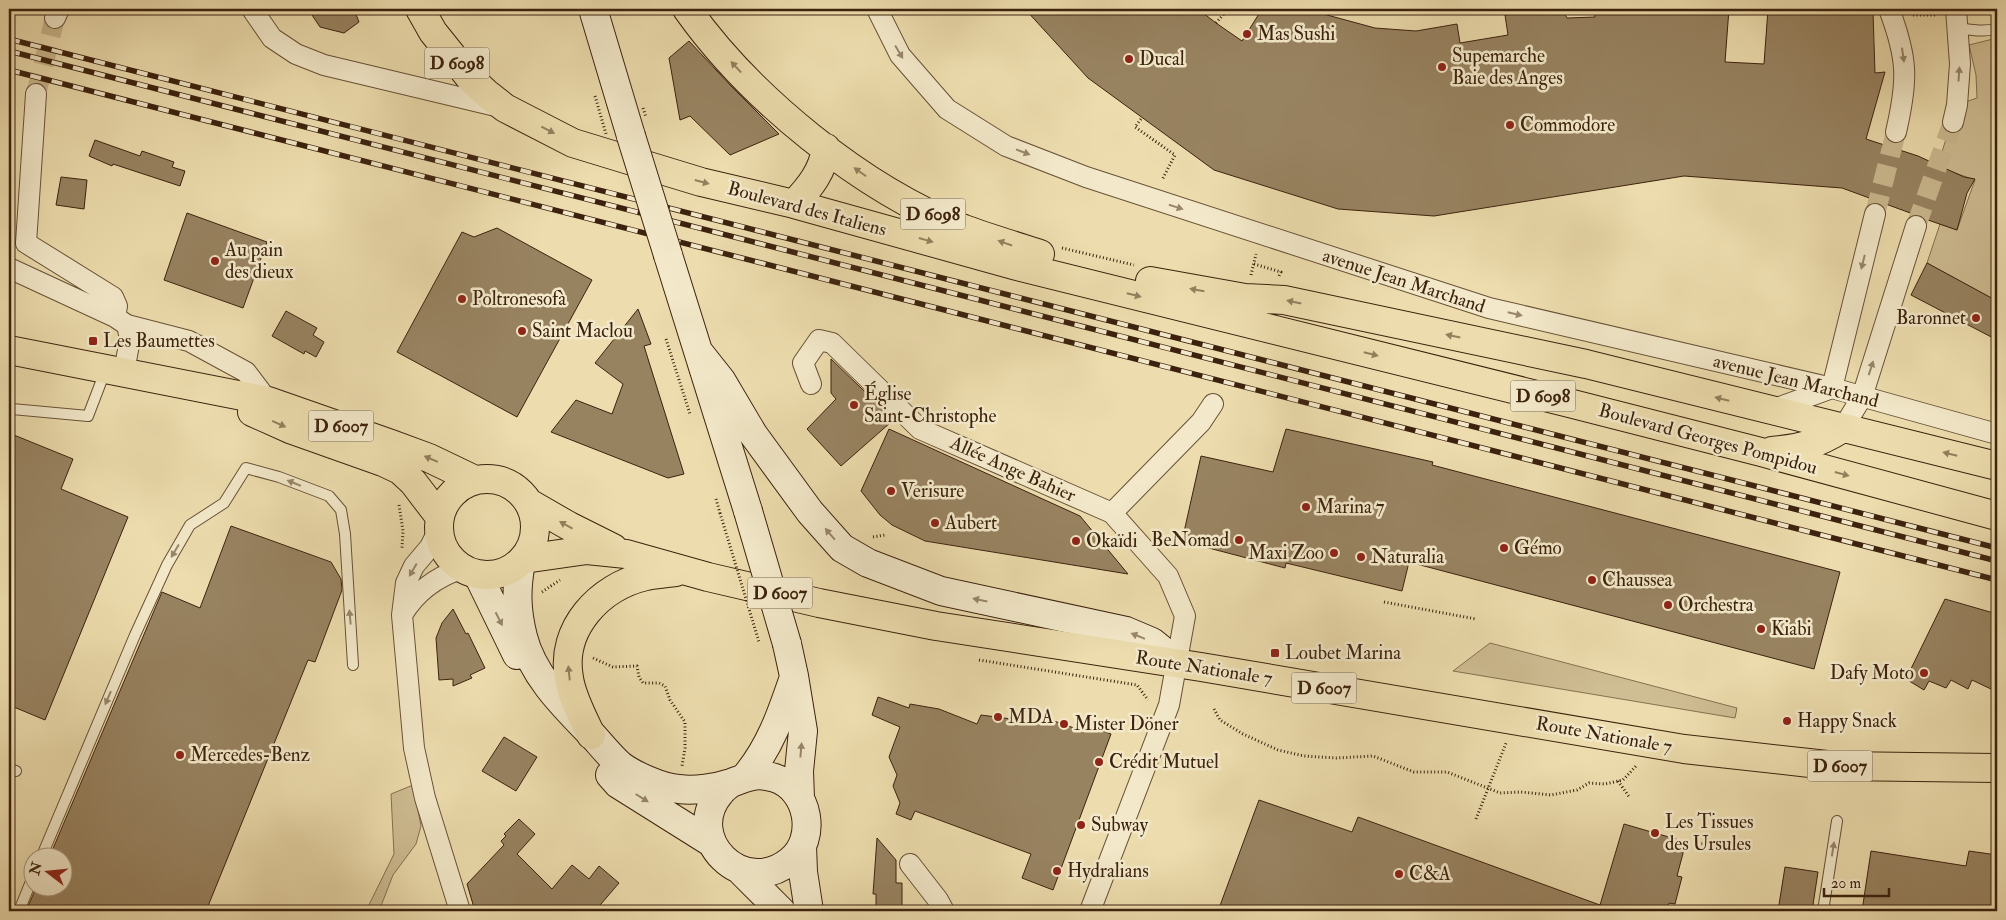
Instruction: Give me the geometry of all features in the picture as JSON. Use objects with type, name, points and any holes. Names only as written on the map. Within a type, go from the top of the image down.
[{"type":"main road","name":"Boulevard des Italiens","points":[[420,9],[432,32],[470,78],[505,108],[573,143],[701,182],[794,204],[1017,266],[1247,298]]},
{"type":"main road","points":[[593,9],[748,510],[787,644],[794,676],[803,731],[799,771],[800,798],[806,814],[807,830],[802,846],[792,860],[777,870],[760,874],[742,872]]},
{"type":"main road","name":"Boulevard des Italiens","points":[[687,9],[699,26],[744,76],[783,114],[869,179],[915,205],[963,228],[1039,254],[1165,284],[1247,298]]},
{"type":"main road","points":[[794,204],[812,185],[824,161],[826,148]]},
{"type":"main road","name":"D 6098","points":[[1247,298],[1284,300],[1567,360],[1997,466]]},
{"type":"main road","name":"Boulevard Georges Pompidou","points":[[1247,298],[1761,452],[1997,516]]},
{"type":"main road","name":"D 6007","points":[[9,350],[115,370],[202,390],[268,401],[429,458],[475,480]]},
{"type":"main road","points":[[698,351],[721,380],[753,434],[810,512],[842,548],[868,563],[941,591],[1126,631],[1152,642],[1178,663]]},
{"type":"main road","name":"D 6007","points":[[202,390],[290,429],[383,462],[400,470],[413,482],[439,523]]},
{"type":"main road","points":[[1761,452],[1801,448],[1824,440],[1844,428]]},
{"type":"main road","points":[[491,479],[507,483],[520,492],[529,503],[534,517],[535,532],[531,546],[522,560],[509,571],[494,575],[470,572],[450,559],[442,546],[439,523],[444,503],[452,493],[463,485],[475,480],[491,479]]},
{"type":"main road","name":"Route Nationale 7","points":[[529,503],[569,526],[626,554]]},
{"type":"main road","name":"Route Nationale 7","points":[[522,560],[587,550],[626,554],[687,571],[820,603],[936,626],[1464,708],[1684,749],[1836,766],[1997,768]]},
{"type":"main road","points":[[522,560],[516,601],[523,638],[539,673],[564,706],[621,766],[654,783],[678,789],[702,789],[762,775],[777,778],[790,786],[800,798]]},
{"type":"main road","points":[[591,735],[576,702],[569,678],[568,650],[573,633],[584,613],[606,593],[645,576],[687,571]]},
{"type":"main road","points":[[470,572],[542,699],[577,745],[618,784],[712,843]]},
{"type":"main road","points":[[781,911],[742,872],[722,859],[712,843],[708,820],[712,806],[720,792],[739,779],[759,760],[776,729],[794,676]]},
{"type":"main road","points":[[802,846],[803,872],[809,911]]},
{"type":"street","points":[[252,9],[272,38],[296,54],[310,60],[324,65],[505,108]]},
{"type":"street","name":"avenue Jean Marchand","points":[[877,9],[900,55],[947,108],[1006,146],[1086,177],[1489,308],[1832,388],[1997,434]]},
{"type":"street","points":[[1889,9],[1904,55],[1905,83],[1896,132]]},
{"type":"street","points":[[1950,17],[1960,64],[1957,105],[1953,122]]},
{"type":"street","points":[[36,94],[26,243],[113,297],[121,321],[130,339],[115,370]]},
{"type":"street","points":[[1769,411],[1832,388],[1875,214]]},
{"type":"street","points":[[1844,428],[1862,397],[1916,226]]},
{"type":"street","points":[[9,268],[121,321],[189,341],[246,372],[268,401]]},
{"type":"street","name":"Allée Ange Bahier","points":[[811,384],[803,363],[819,340],[832,343],[920,429],[1112,513]]},
{"type":"street","points":[[1090,911],[1169,705],[1185,616],[1168,576],[1112,513],[1201,422],[1213,404]]},
{"type":"street","points":[[439,523],[430,547],[414,566],[406,583],[402,615],[414,748],[425,798],[460,911]]},
{"type":"street","points":[[402,615],[412,600],[432,582],[444,575],[470,572]]},
{"type":"street","points":[[910,864],[938,900],[944,911]]},
{"type":"lane","points":[[1950,17],[1974,31],[1997,29]]},
{"type":"lane","points":[[9,410],[88,416],[115,370]]},
{"type":"lane","points":[[45,848],[131,644],[167,565],[190,525],[224,503],[246,468],[279,477],[329,496],[341,510],[345,534],[353,665]]},
{"type":"lane","points":[[1823,911],[1837,821]]},
{"type":"lane","points":[[19,911],[24,898]]},
{"type":"path","points":[[1216,23],[1228,9]]},
{"type":"path","points":[[1910,15],[1950,17]]},
{"type":"path","points":[[1141,119],[1135,127],[1175,155],[1152,199]]},
{"type":"path","points":[[1060,248],[1144,267]]},
{"type":"path","points":[[1247,298],[1254,264]]},
{"type":"path","points":[[720,513],[760,645]]},
{"type":"path","points":[[536,596],[568,574]]},
{"type":"path","points":[[1384,602],[1476,619]]},
{"type":"path","points":[[590,653],[593,659],[613,667],[637,666],[639,677],[643,683],[659,683],[665,686],[670,700],[685,722],[685,748],[682,770]]},
{"type":"path","points":[[975,659],[1137,685],[1150,702],[1169,705]]},
{"type":"path","points":[[1214,710],[1220,720],[1243,734],[1278,750],[1304,756],[1336,758],[1373,756],[1414,772],[1447,772],[1500,793],[1521,792],[1551,795],[1576,790],[1589,783],[1605,784],[1623,780],[1641,761]]},
{"type":"path","points":[[1476,819],[1509,737]]},
{"type":"path","points":[[1618,781],[1630,798]]},
{"type":"path","points":[[1698,844],[1731,845]]},
{"type":"shaded area","points":[[1997,38],[1997,301],[1927,263],[1940,224],[1957,230],[1975,180],[1944,169],[1938,164],[1957,105],[1977,98],[1976,75],[1969,45]]},
{"type":"shaded area","points":[[1490,643],[1737,708],[1735,718],[1453,671]]},
{"type":"shaded area","points":[[413,785],[421,826],[416,844],[393,875],[379,911],[366,911],[394,854],[391,794]]},
{"type":"building","points":[[308,9],[354,9],[359,22],[344,33],[320,27]]},
{"type":"building","name":"Commodore","points":[[1025,9],[1198,9],[1242,41],[1262,9],[1305,9],[1375,28],[1416,31],[1457,24],[1460,43],[1508,35],[1505,15],[1543,9],[1562,9],[1567,18],[1595,17],[1594,9],[1729,9],[1725,62],[1764,64],[1768,9],[1831,9],[1873,12],[1875,73],[1885,72],[1866,139],[1918,156],[1964,177],[1975,179],[1967,193],[1957,230],[1842,188],[1684,176],[1434,216],[1338,209],[1214,170],[1088,78]]},
{"type":"building","points":[[689,41],[779,134],[730,155],[690,116],[680,120],[669,58]]},
{"type":"building","points":[[95,140],[140,156],[142,151],[174,162],[172,167],[185,171],[180,186],[113,164],[112,166],[89,156]]},
{"type":"building","points":[[61,177],[87,180],[84,209],[56,205]]},
{"type":"building","name":"Au pain des dieux","points":[[187,213],[267,242],[243,308],[164,280]]},
{"type":"building","points":[[497,228],[592,280],[517,417],[397,352],[462,232],[474,237]]},
{"type":"building","name":"Baronnet","points":[[1927,263],[1997,301],[1997,340],[1911,295]]},
{"type":"building","points":[[638,309],[651,344],[644,346],[684,474],[668,478],[551,432],[576,400],[612,414],[623,384],[595,363]]},
{"type":"building","points":[[286,311],[317,328],[313,335],[324,342],[316,357],[305,351],[304,354],[272,336]]},
{"type":"building","name":"Église Saint-Christophe","points":[[831,359],[890,416],[890,423],[841,466],[807,429],[836,399],[831,393]]},
{"type":"building","points":[[889,429],[1080,516],[1128,574],[925,541],[892,525],[880,515],[861,491]]},
{"type":"building","points":[[1286,429],[1433,462],[1432,465],[1840,572],[1814,669],[1409,562],[1402,591],[1286,563],[1285,568],[1182,541],[1201,456],[1273,472]]},
{"type":"building","points":[[9,433],[73,459],[61,489],[128,517],[45,720],[9,705]]},
{"type":"building","name":"Mercedes-Benz","points":[[231,526],[331,562],[341,579],[342,590],[315,662],[308,660],[206,911],[26,911],[32,898],[72,898],[72,848],[53,848],[162,592],[200,608]]},
{"type":"building","points":[[1945,599],[1997,614],[1997,676],[1991,689],[1972,680],[1968,689],[1951,680],[1946,688],[1929,681],[1924,690],[1906,679]]},
{"type":"building","points":[[453,609],[466,634],[468,633],[485,668],[470,675],[472,678],[453,686],[453,679],[439,680],[436,638],[442,623]]},
{"type":"building","points":[[878,697],[909,708],[910,704],[939,709],[977,724],[981,715],[1050,724],[1051,720],[1077,729],[1081,723],[1111,734],[1053,890],[1022,878],[1031,854],[915,811],[911,820],[896,814],[900,803],[893,786],[897,775],[889,757],[900,727],[872,715]]},
{"type":"building","points":[[504,737],[537,757],[516,791],[482,771]]},
{"type":"building","points":[[1259,800],[1352,832],[1358,817],[1600,905],[1624,824],[1686,842],[1677,876],[1682,877],[1675,904],[1669,903],[1667,911],[1218,911]]},
{"type":"building","points":[[519,819],[535,834],[517,854],[552,889],[572,865],[589,879],[599,866],[619,883],[595,911],[475,911],[467,884],[504,845],[501,841],[506,836],[504,834]]},
{"type":"building","points":[[877,838],[896,860],[896,883],[902,883],[902,911],[876,911],[876,894],[873,894]]},
{"type":"building","points":[[1871,851],[1966,866],[1969,851],[1997,855],[1997,911],[1862,911]]},
{"type":"building","points":[[1785,867],[1818,872],[1812,911],[1778,911]]},
{"type":"tunnel","points":[[36,94],[55,18]]},
{"type":"tunnel","points":[[1916,226],[1953,122]]},
{"type":"tunnel","points":[[1875,214],[1896,132]]},
{"type":"railway","points":[[9,39],[1997,548]]},
{"type":"railway","points":[[9,51],[1997,561]]},
{"type":"railway","points":[[9,70],[1997,580]]},
{"type":"place","name":"Mas Sushi","points":[[1247,34]]},
{"type":"place","name":"Ducal","points":[[1129,59]]},
{"type":"place","name":"Supemarche Baie des Anges","points":[[1442,67]]},
{"type":"place","name":"Commodore","points":[[1510,125]]},
{"type":"place","name":"Au pain des dieux","points":[[215,261]]},
{"type":"place","name":"Poltronesofà","points":[[462,299]]},
{"type":"place","name":"Baronnet","points":[[1976,318]]},
{"type":"place","name":"Saint Maclou","points":[[522,331]]},
{"type":"place","name":"Les Baumettes","points":[[93,341]]},
{"type":"place","name":"Église Saint-Christophe","points":[[854,405]]},
{"type":"place","name":"Verisure","points":[[891,491]]},
{"type":"place","name":"Marina 7","points":[[1306,507]]},
{"type":"place","name":"Aubert","points":[[935,523]]},
{"type":"place","name":"BeNomad","points":[[1239,540]]},
{"type":"place","name":"Okaïdi","points":[[1076,541]]},
{"type":"place","name":"Gémo","points":[[1504,548]]},
{"type":"place","name":"Maxi Zoo","points":[[1334,553]]},
{"type":"place","name":"Naturalia","points":[[1361,557]]},
{"type":"place","name":"Chaussea","points":[[1592,580]]},
{"type":"place","name":"Orchestra","points":[[1668,605]]},
{"type":"place","name":"Kiabi","points":[[1761,629]]},
{"type":"place","name":"Loubet Marina","points":[[1275,653]]},
{"type":"place","name":"Dafy Moto","points":[[1924,673]]},
{"type":"place","name":"MDA","points":[[998,717]]},
{"type":"place","name":"Happy Snack","points":[[1787,721]]},
{"type":"place","name":"Mister Döner","points":[[1064,724]]},
{"type":"place","name":"Mercedes-Benz","points":[[180,755]]},
{"type":"place","name":"Crédit Mutuel","points":[[1099,762]]},
{"type":"place","name":"Subway","points":[[1081,825]]},
{"type":"place","name":"Les Tissues des Ursules","points":[[1655,833]]},
{"type":"place","name":"Hydralians","points":[[1057,871]]},
{"type":"place","name":"C&A","points":[[1399,874]]}]
